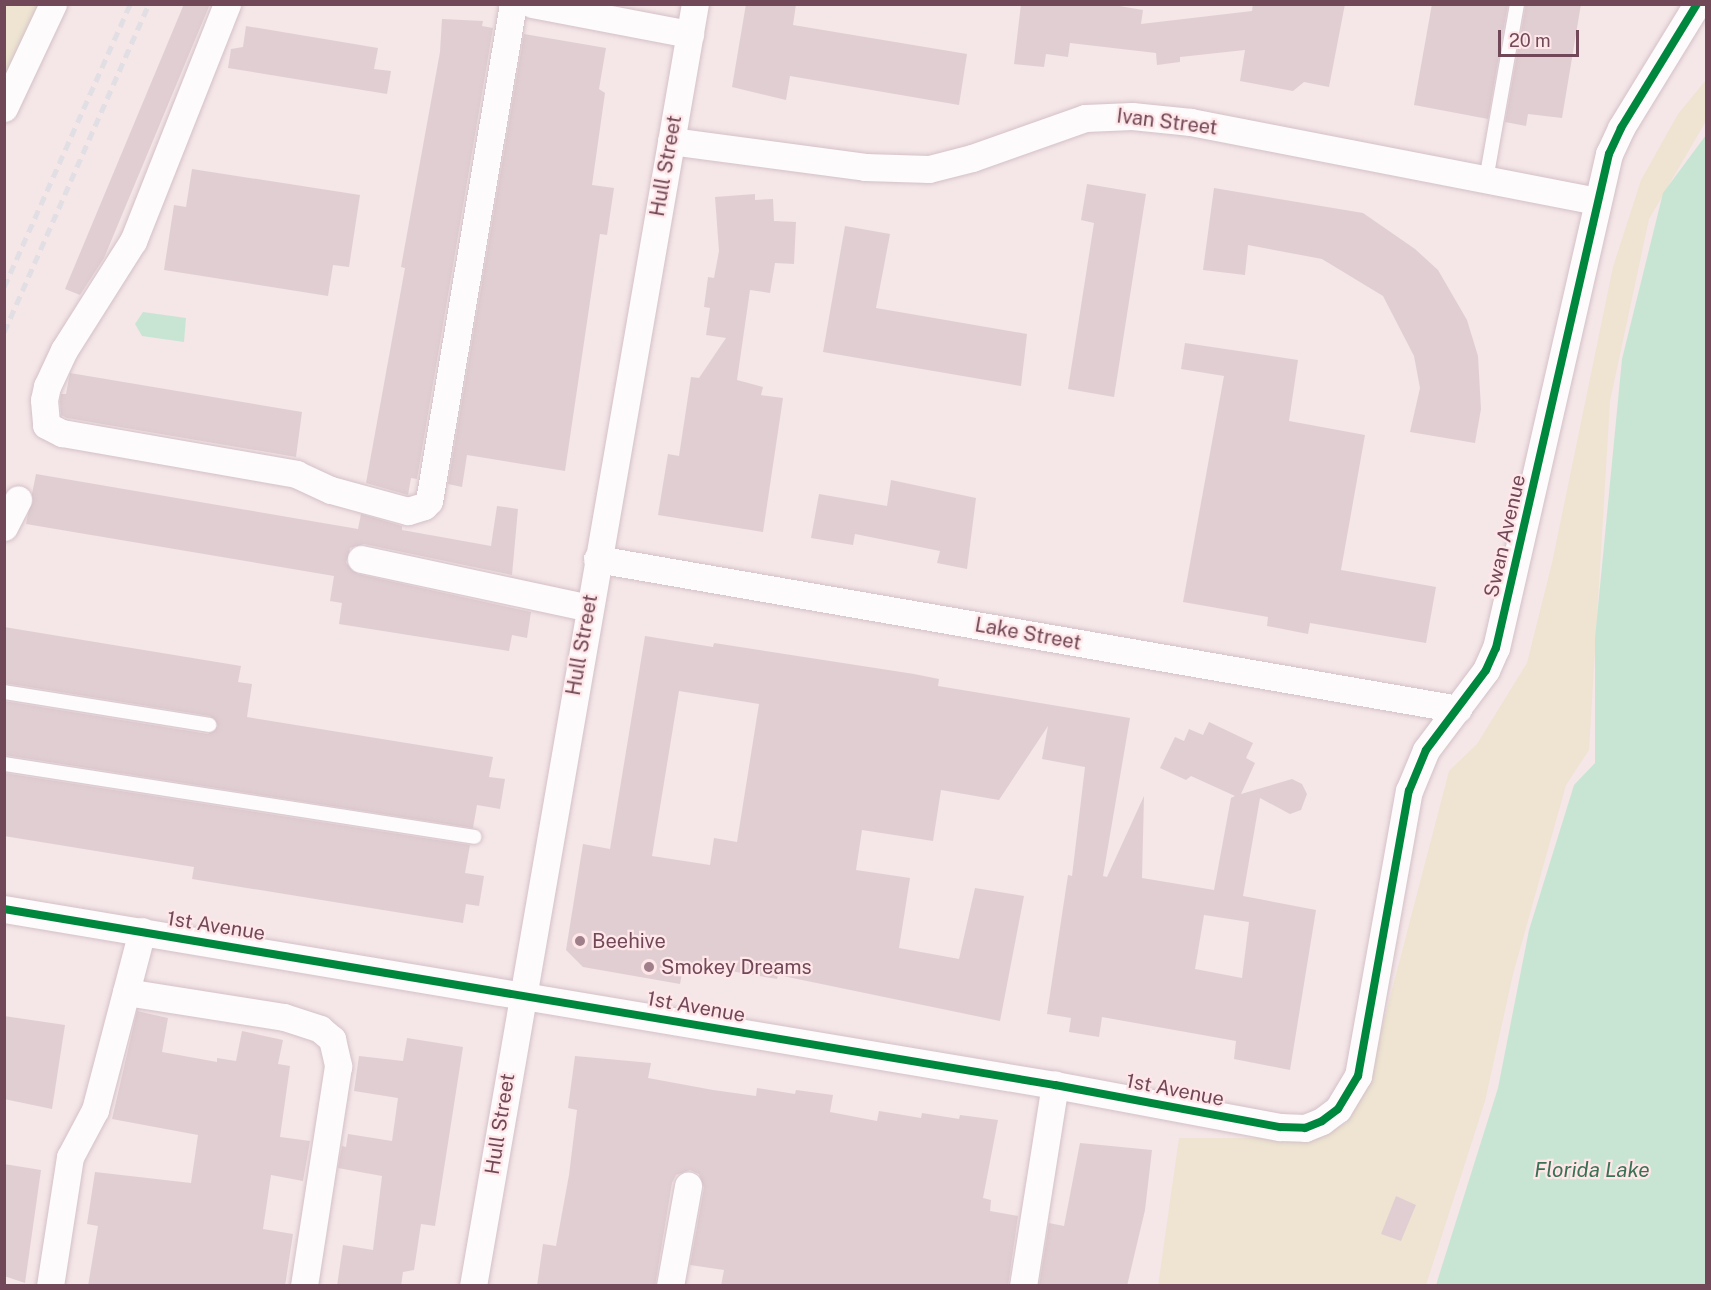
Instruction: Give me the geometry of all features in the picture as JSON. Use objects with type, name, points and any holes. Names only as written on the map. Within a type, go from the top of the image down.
[{"type":"street","points":[[4,108],[53,4]]},
{"type":"street","points":[[227,4],[133,241],[64,350],[48,386],[44,400],[46,425],[62,433],[296,474],[331,490],[408,511],[424,506],[429,501],[513,4]]},
{"type":"street","points":[[532,4],[690,34]]},
{"type":"street","name":"Hull Street","points":[[473,1286],[597,559],[695,4]]},
{"type":"street","name":"Swan Avenue","points":[[1358,1076],[1409,791],[1426,750],[1486,670],[1496,648],[1596,201],[1621,128],[1697,4]]},
{"type":"street","name":"Ivan Street","points":[[671,141],[865,167],[929,168],[972,159],[1085,118],[1132,116],[1191,122],[1596,201]]},
{"type":"street","points":[[4,527],[18,500]]},
{"type":"street","points":[[361,559],[589,608]]},
{"type":"street","name":"Lake Street","points":[[597,559],[1458,709]]},
{"type":"street","name":"1st Avenue","points":[[4,909],[1055,1085],[1280,1127],[1305,1128],[1338,1109],[1358,1076]]},
{"type":"street","points":[[50,1286],[70,1157],[95,1110],[142,931]]},
{"type":"street","points":[[126,992],[284,1017],[320,1029],[332,1039],[338,1066],[304,1286]]},
{"type":"street","points":[[1023,1286],[1055,1085]]},
{"type":"street","points":[[670,1286],[688,1186]]},
{"type":"lane","points":[[1486,180],[1517,4]]},
{"type":"lane","points":[[4,692],[209,725]]},
{"type":"lane","points":[[4,764],[474,837]]},
{"type":"shaded area","points":[[5,5],[40,5],[5,77]]},
{"type":"shaded area","points":[[1706,80],[1706,121],[1649,219],[1610,401],[1589,750],[1566,785],[1513,974],[1485,1101],[1426,1285],[1158,1286],[1179,1138],[1316,1138],[1346,1123],[1375,1055],[1449,771],[1477,744],[1527,663],[1552,563],[1613,267],[1641,180],[1678,114]]},
{"type":"water","name":"Florida Lake","points":[[1706,135],[1706,1285],[1436,1285],[1498,1088],[1529,930],[1574,785],[1595,763],[1595,638],[1622,359],[1663,193]]},
{"type":"water","points":[[143,312],[186,318],[184,342],[142,336],[135,324]]},
{"type":"building","points":[[184,4],[210,4],[104,258],[80,295],[65,289]]},
{"type":"building","points":[[746,4],[796,4],[793,25],[967,54],[959,105],[790,76],[786,100],[732,87]]},
{"type":"building","points":[[1021,4],[1107,4],[1143,10],[1141,24],[1252,11],[1253,4],[1345,4],[1329,87],[1304,82],[1293,91],[1240,81],[1245,50],[1180,57],[1180,62],[1157,65],[1156,53],[1070,43],[1068,57],[1046,54],[1044,67],[1014,64]]},
{"type":"building","points":[[1432,4],[1508,4],[1488,119],[1414,105]]},
{"type":"building","points":[[1526,4],[1581,4],[1562,118],[1528,114],[1526,126],[1505,122]]},
{"type":"building","points":[[442,19],[483,21],[482,26],[493,28],[417,479],[411,478],[408,495],[366,483],[405,268],[401,267],[440,52]]},
{"type":"building","points":[[246,26],[378,48],[374,69],[391,71],[387,94],[228,68],[231,49],[243,47]]},
{"type":"building","points":[[524,34],[606,48],[599,89],[605,93],[592,185],[614,188],[607,235],[600,234],[565,471],[467,455],[462,487],[448,484]]},
{"type":"building","points":[[192,169],[360,195],[349,267],[333,265],[328,296],[164,270],[174,205],[186,207]]},
{"type":"building","points":[[1087,184],[1146,194],[1114,397],[1068,389],[1094,223],[1081,220]]},
{"type":"building","points":[[1214,188],[1363,213],[1415,249],[1438,270],[1467,320],[1478,356],[1481,409],[1475,443],[1410,432],[1420,388],[1414,356],[1383,296],[1322,259],[1248,245],[1245,275],[1203,270]]},
{"type":"building","points":[[755,194],[755,200],[773,199],[774,221],[796,222],[794,264],[775,263],[770,293],[750,290],[737,380],[763,387],[761,395],[783,398],[763,532],[658,515],[668,454],[679,456],[691,377],[699,378],[726,338],[706,335],[710,308],[704,307],[708,277],[714,278],[719,251],[715,197]]},
{"type":"building","points":[[845,226],[890,234],[876,308],[1027,334],[1021,386],[823,352]]},
{"type":"building","points":[[1185,343],[1298,360],[1289,421],[1365,435],[1341,570],[1436,587],[1426,643],[1310,623],[1308,634],[1267,626],[1268,617],[1183,602],[1224,376],[1181,369]]},
{"type":"building","points":[[70,373],[302,412],[296,457],[67,418],[61,415],[60,401],[61,394],[66,394]]},
{"type":"building","points":[[36,474],[358,529],[361,514],[402,526],[402,530],[491,546],[497,506],[518,509],[512,575],[364,544],[350,548],[346,563],[358,574],[531,612],[527,638],[512,635],[509,651],[339,624],[342,603],[330,601],[334,576],[26,524]]},
{"type":"building","points":[[891,480],[976,498],[967,569],[937,563],[940,551],[855,534],[853,545],[811,538],[819,494],[887,506]]},
{"type":"building","points":[[4,627],[241,666],[238,682],[252,684],[247,717],[493,757],[489,777],[505,779],[500,809],[477,805],[473,828],[4,755],[4,701],[208,734],[218,726],[210,716],[4,683]]},
{"type":"building","points":[[645,636],[713,647],[714,643],[914,674],[939,679],[938,686],[1130,718],[1103,876],[1107,877],[1144,796],[1142,878],[1214,890],[1231,798],[1235,796],[1191,776],[1186,780],[1160,768],[1175,737],[1184,741],[1189,729],[1203,735],[1209,722],[1253,743],[1246,758],[1255,763],[1241,794],[1292,779],[1302,784],[1307,794],[1301,810],[1290,814],[1260,798],[1243,896],[1316,910],[1290,1070],[1234,1059],[1236,1041],[1102,1017],[1099,1037],[1069,1032],[1071,1018],[1047,1014],[1068,875],[1072,876],[1085,767],[1042,759],[1048,726],[999,800],[941,790],[933,841],[862,830],[856,870],[910,878],[899,948],[959,959],[975,888],[1024,896],[1000,1021],[778,975],[777,979],[684,963],[680,984],[583,967],[566,950],[583,844],[610,849]],"holes":[[[679,691],[759,704],[737,842],[714,838],[710,865],[652,856]],[[1204,915],[1249,922],[1242,978],[1195,969]]]},
{"type":"building","points":[[4,773],[470,845],[465,873],[484,876],[479,906],[466,904],[463,923],[192,879],[194,867],[4,836]]},
{"type":"building","points":[[137,1011],[168,1018],[162,1052],[217,1062],[217,1058],[236,1061],[242,1031],[283,1040],[278,1064],[290,1066],[280,1137],[310,1141],[303,1181],[271,1175],[263,1229],[293,1234],[285,1286],[88,1286],[98,1226],[87,1224],[95,1172],[191,1183],[198,1135],[112,1119]]},
{"type":"building","points":[[4,1016],[65,1025],[52,1109],[4,1099]]},
{"type":"building","points":[[407,1038],[463,1047],[435,1226],[421,1224],[414,1270],[403,1272],[401,1286],[337,1286],[343,1245],[373,1250],[382,1176],[338,1168],[342,1146],[346,1147],[348,1134],[392,1141],[398,1098],[354,1091],[359,1056],[403,1061]]},
{"type":"building","points":[[575,1056],[651,1063],[648,1078],[713,1090],[756,1096],[757,1088],[795,1094],[796,1090],[833,1095],[830,1112],[877,1121],[879,1111],[921,1118],[922,1113],[959,1119],[960,1115],[998,1120],[983,1198],[991,1200],[990,1211],[1018,1216],[1008,1286],[721,1286],[724,1270],[690,1265],[704,1188],[699,1174],[690,1170],[676,1175],[672,1183],[655,1286],[537,1286],[543,1244],[556,1246],[569,1175],[577,1110],[568,1108]]},
{"type":"building","points":[[1080,1143],[1152,1150],[1145,1210],[1127,1286],[1039,1286],[1049,1223],[1064,1226]]},
{"type":"building","points":[[4,1164],[41,1170],[25,1283],[4,1276]]},
{"type":"building","points":[[1396,1196],[1416,1205],[1401,1241],[1381,1234]]},
{"type":"railway","points":[[4,287],[130,4]]},
{"type":"railway","points":[[4,332],[149,4]]},
{"type":"cycle path","points":[[4,909],[1055,1085],[1280,1127],[1305,1128],[1322,1121],[1338,1109],[1358,1076],[1409,791],[1426,750],[1486,670],[1496,648],[1609,154],[1621,128],[1697,4]]},
{"type":"place","name":"Beehive","points":[[580,941]]},
{"type":"place","name":"Smokey Dreams","points":[[649,967]]}]
